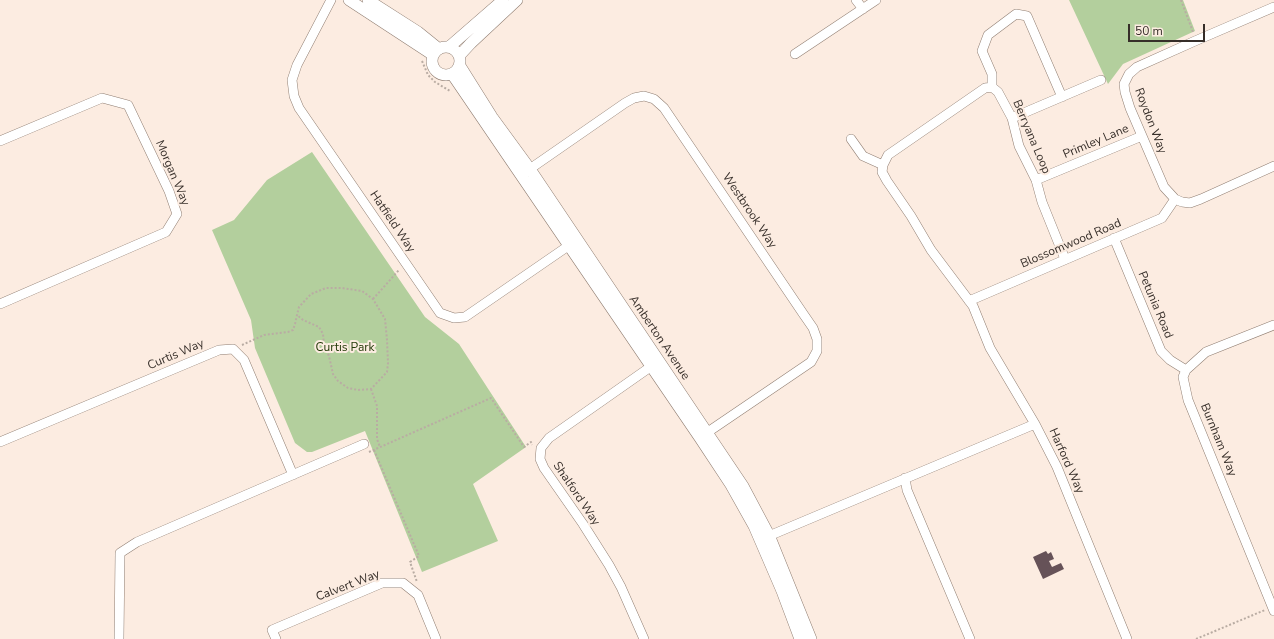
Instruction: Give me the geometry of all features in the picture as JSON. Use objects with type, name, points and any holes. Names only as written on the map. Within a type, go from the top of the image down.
[{"type":"street","name":"Hatfield Way","points":[[331,0],[297,65],[292,80],[294,96],[299,108],[440,313],[454,318],[465,317],[573,242]]},
{"type":"street","points":[[349,0],[441,50],[457,52],[457,65]]},
{"type":"street","points":[[368,0],[418,32],[441,50]]},
{"type":"street","points":[[503,0],[441,50],[432,64],[436,71],[444,75],[457,65],[471,43],[516,0]]},
{"type":"street","points":[[856,0],[862,9]]},
{"type":"street","points":[[795,54],[876,0]]},
{"type":"street","name":"Roydon Way","points":[[1175,199],[1164,187],[1125,92],[1124,84],[1129,74],[1137,67],[1195,40],[1274,7]]},
{"type":"street","points":[[1035,424],[990,348],[973,306],[931,250],[882,172],[888,154],[985,88],[992,87],[992,74],[982,51],[988,34],[1016,14],[1027,16],[1062,97]]},
{"type":"street","name":"Amberton Avenue","points":[[457,65],[526,172],[704,435],[754,526],[765,538],[811,639]]},
{"type":"street","points":[[1012,118],[1101,80]]},
{"type":"street","name":"Berryana Loop","points":[[992,87],[998,92],[1012,118],[1019,146],[1036,180],[1042,202],[1065,259]]},
{"type":"street","name":"Westbrook Way","points":[[526,172],[625,103],[634,98],[644,96],[654,99],[664,108],[813,328],[817,351],[811,362],[704,435]]},
{"type":"street","name":"Morgan Way","points":[[0,141],[102,98],[128,105],[169,191],[178,214],[166,232],[0,304]]},
{"type":"street","name":"Primley Lane","points":[[1036,180],[1142,136]]},
{"type":"street","points":[[851,139],[863,156],[883,166]]},
{"type":"street","points":[[1175,199],[1182,202],[1190,202],[1201,199],[1274,166]]},
{"type":"street","name":"Blossomwood Road","points":[[969,301],[1162,218],[1175,199]]},
{"type":"street","name":"Petunia Road","points":[[1114,238],[1161,351],[1170,360],[1186,370]]},
{"type":"street","points":[[1186,370],[1206,352],[1274,325]]},
{"type":"street","name":"Curtis Way","points":[[0,442],[219,350],[233,350],[235,352]]},
{"type":"street","points":[[235,352],[244,360],[293,476]]},
{"type":"street","points":[[541,448],[549,438],[655,363]]},
{"type":"street","name":"Burnham Way","points":[[1186,370],[1183,377],[1188,400],[1273,609]]},
{"type":"street","name":"Harford Way","points":[[765,538],[1035,424],[1057,467],[1127,639]]},
{"type":"street","points":[[119,639],[120,553],[137,542],[293,476],[364,444]]},
{"type":"street","name":"Shalford Way","points":[[541,448],[540,459],[544,468],[583,524],[609,565],[632,609],[644,639]]},
{"type":"street","points":[[905,478],[908,490],[970,639]]},
{"type":"street","name":"Amberton Avenue","points":[[765,538],[800,639]]},
{"type":"street","name":"Calvert Way","points":[[276,639],[272,630],[382,583],[403,583],[415,592]]},
{"type":"street","points":[[415,592],[418,595],[436,639]]},
{"type":"path","points":[[1181,0],[1195,40]]},
{"type":"path","points":[[420,59],[423,62],[428,74],[435,82],[450,91]]},
{"type":"path","points":[[373,299],[388,284],[405,262]]},
{"type":"path","points":[[235,352],[242,344],[259,337],[293,330],[299,307],[311,294],[326,288],[342,288],[362,291],[373,299],[385,319],[388,363],[387,372],[371,389],[358,390],[348,388],[338,381],[333,374],[329,356],[324,345],[323,334],[319,327],[303,320],[297,315]]},
{"type":"path","points":[[371,389],[378,406],[377,439],[380,447]]},
{"type":"path","points":[[364,444],[368,453],[491,398],[524,447],[530,442],[534,447],[541,448]]},
{"type":"path","points":[[374,450],[419,556],[410,562],[418,586],[415,592]]},
{"type":"path","points":[[1196,639],[1273,609]]},
{"type":"green space","points":[[1069,0],[1183,0],[1195,31],[1123,64],[1108,84]]},
{"type":"green space","name":"Curtis Park","points":[[312,152],[425,317],[459,344],[526,447],[473,484],[498,541],[422,572],[365,431],[312,452],[307,452],[295,443],[255,348],[251,320],[212,230],[234,220],[267,180]]},
{"type":"building","points":[[1046,551],[1048,554],[1051,552],[1054,559],[1049,561],[1052,567],[1061,563],[1064,569],[1043,579],[1033,557]]}]
